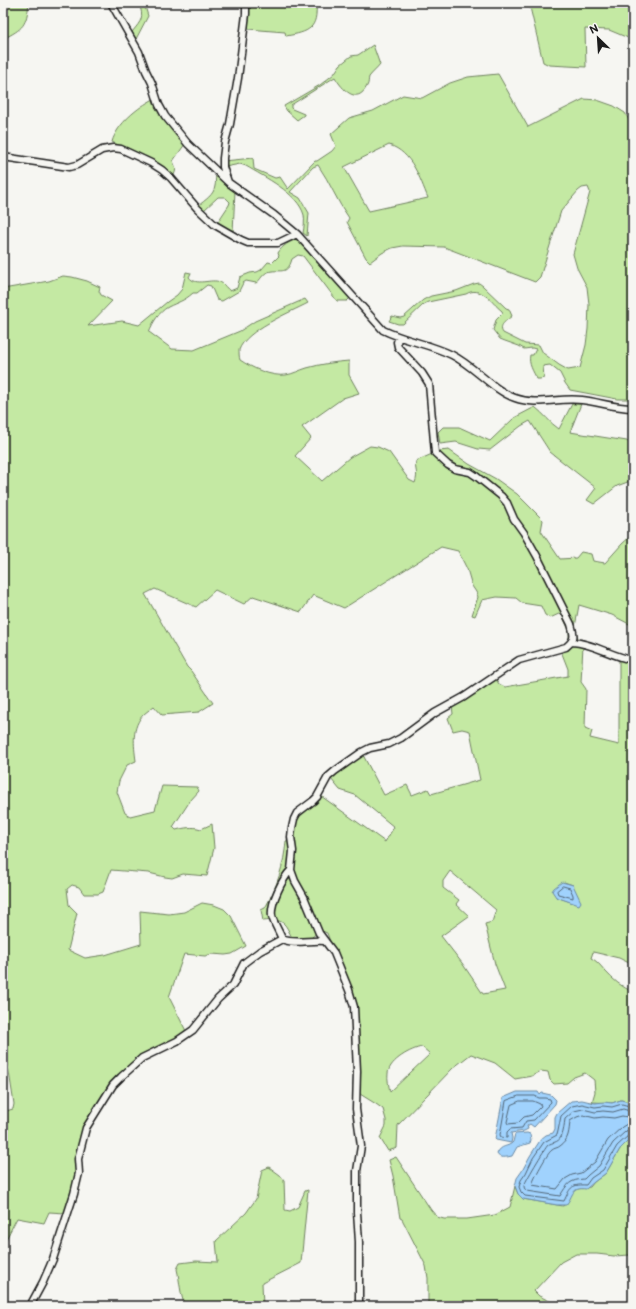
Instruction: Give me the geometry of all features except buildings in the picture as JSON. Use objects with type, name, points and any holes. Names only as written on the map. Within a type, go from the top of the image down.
[{"type":"street","points":[[111,3],[139,52],[152,83],[159,105],[165,116],[188,144],[228,183],[274,215],[297,234],[383,330],[399,337],[434,347],[452,355],[476,371],[500,391],[515,399],[530,401],[581,399],[616,407],[633,408]]},
{"type":"street","points":[[228,183],[223,167],[223,158],[238,78],[246,3]]},
{"type":"street","points":[[3,157],[69,167],[81,163],[102,150],[113,148],[121,149],[151,163],[162,170],[172,178],[197,208],[215,225],[241,240],[248,243],[278,243],[297,234]]},
{"type":"street","points":[[359,1306],[357,1170],[361,1146],[356,1109],[357,1071],[354,1007],[349,990],[334,953],[319,933],[291,870],[293,851],[291,837],[294,819],[297,813],[317,797],[328,777],[366,749],[389,744],[401,738],[435,713],[519,660],[566,647],[572,642],[574,637],[571,624],[537,556],[514,519],[507,503],[501,496],[476,476],[470,472],[455,469],[448,465],[435,453],[429,384],[422,373],[398,347],[397,342],[399,337]]},
{"type":"street","points":[[572,642],[582,642],[618,657],[633,660]]},
{"type":"street","points":[[291,870],[282,882],[272,913],[272,918],[282,939],[285,941],[296,942],[311,940],[325,941]]},
{"type":"street","points":[[311,940],[319,933]]},
{"type":"street","points":[[30,1306],[53,1259],[74,1194],[78,1173],[78,1159],[86,1128],[113,1085],[142,1058],[178,1041],[192,1030],[218,999],[233,985],[244,963],[260,951],[282,939]]},
{"type":"green space","points":[[3,3],[29,3],[27,17],[23,26],[16,32],[3,39]]},
{"type":"green space","points":[[139,3],[144,3],[148,16],[136,39],[132,32],[138,25],[142,16]]},
{"type":"green space","points":[[250,3],[316,3],[315,19],[310,28],[306,31],[286,36],[285,32],[248,29]]},
{"type":"green space","points":[[529,3],[544,3],[545,7],[580,3],[581,7],[633,7],[633,40],[609,30],[585,29],[586,67],[549,65],[543,62]]},
{"type":"green space","points":[[373,45],[380,65],[369,77],[368,85],[363,92],[359,95],[350,94],[335,77],[291,105],[292,109],[304,114],[297,120],[287,111],[284,106],[320,85],[334,74],[340,65],[351,56],[358,55]]},
{"type":"green space","points":[[498,74],[528,127],[584,99],[597,100],[614,106],[625,113],[633,127],[633,399],[617,399],[570,390],[560,373],[550,365],[543,366],[544,378],[537,379],[531,367],[530,361],[530,355],[533,355],[536,349],[524,349],[500,339],[493,330],[496,320],[503,313],[490,299],[481,293],[471,292],[428,302],[403,324],[389,321],[392,316],[400,318],[404,317],[423,300],[431,296],[456,291],[479,283],[506,308],[509,309],[512,316],[502,325],[501,328],[503,333],[525,344],[539,345],[543,353],[568,370],[580,368],[586,345],[589,304],[587,287],[577,268],[573,254],[590,192],[588,187],[582,188],[578,191],[561,211],[540,277],[535,282],[444,247],[403,246],[392,248],[370,262],[366,258],[347,222],[349,218],[318,165],[313,167],[290,192],[300,198],[309,213],[307,236],[303,233],[304,215],[301,207],[280,186],[246,166],[240,164],[225,167],[224,161],[253,158],[254,169],[275,178],[280,177],[288,189],[315,161],[332,151],[336,146],[331,134],[349,118],[373,111],[403,95],[422,98],[450,83],[468,77]],"holes":[[[389,145],[404,154],[414,167],[428,198],[369,211],[344,167]]]},
{"type":"green space","points":[[154,99],[163,117],[185,144],[173,161],[176,169],[174,175],[158,164],[112,142],[118,129],[123,123],[135,111]]},
{"type":"green space","points":[[216,176],[235,191],[233,232],[217,223],[230,202],[225,197],[218,197],[203,211],[198,206],[213,192]]},
{"type":"green space","points":[[298,239],[301,240],[350,298],[347,301],[337,301],[303,256],[298,255],[292,259],[290,265],[285,270],[268,272],[264,274],[256,283],[246,281],[243,283],[239,291],[222,301],[217,300],[211,286],[207,285],[197,293],[193,293],[184,300],[165,309],[152,325],[149,332],[172,349],[194,350],[240,331],[255,321],[305,299],[308,303],[259,329],[243,343],[239,350],[240,360],[256,369],[274,375],[289,374],[318,365],[349,361],[349,375],[359,393],[343,398],[302,427],[311,438],[295,456],[322,481],[350,457],[370,446],[378,447],[389,452],[409,480],[415,483],[417,476],[416,461],[439,451],[449,450],[517,494],[543,520],[541,531],[560,559],[576,558],[581,552],[591,554],[593,561],[605,563],[633,534],[633,626],[612,615],[579,605],[575,627],[578,638],[569,639],[569,630],[561,613],[550,618],[545,615],[541,606],[522,603],[516,598],[497,597],[482,600],[475,616],[472,615],[478,597],[472,586],[467,569],[458,551],[441,547],[344,608],[313,595],[301,612],[253,596],[244,604],[215,590],[196,607],[155,589],[145,594],[187,667],[213,703],[199,712],[162,715],[154,706],[144,714],[135,730],[134,743],[136,761],[127,765],[119,781],[117,792],[125,813],[130,816],[155,810],[162,786],[197,787],[199,791],[190,801],[173,827],[176,830],[192,827],[201,829],[212,824],[214,848],[207,876],[183,874],[172,878],[149,873],[111,870],[103,892],[98,894],[84,894],[79,887],[72,885],[67,889],[69,905],[77,913],[68,950],[85,958],[105,955],[141,944],[140,911],[169,914],[184,912],[202,903],[214,905],[224,909],[231,916],[246,946],[232,954],[225,955],[212,954],[205,956],[184,954],[169,997],[186,1031],[173,1040],[142,1054],[110,1084],[82,1130],[75,1160],[76,1173],[65,1213],[49,1212],[44,1223],[17,1218],[3,1245],[3,1110],[6,1111],[13,1109],[14,1104],[3,1023],[3,289],[49,281],[63,276],[72,277],[87,281],[100,287],[99,291],[101,295],[112,301],[88,326],[122,321],[139,325],[177,295],[182,289],[186,272],[191,273],[189,277],[192,280],[200,282],[220,282],[230,291],[237,288],[240,277],[261,270],[268,262],[272,263],[279,256],[278,253],[284,246],[289,242]]},
{"type":"green space","points":[[572,404],[581,404],[570,432],[633,442],[633,480],[617,486],[594,504],[587,500],[596,488],[550,452],[530,421],[521,426],[490,450],[478,449],[456,442],[440,444],[438,432],[443,427],[459,427],[490,441],[514,418],[535,407],[559,429]]},
{"type":"green space","points":[[575,645],[583,646],[581,682],[586,689],[585,728],[592,731],[590,738],[619,745],[619,658],[633,660],[633,965],[619,958],[593,952],[591,958],[595,960],[614,980],[633,992],[633,1103],[621,1100],[612,1103],[592,1102],[595,1092],[594,1080],[585,1073],[574,1077],[567,1083],[554,1084],[550,1080],[548,1072],[541,1071],[532,1076],[515,1079],[495,1063],[471,1054],[453,1068],[398,1125],[397,1148],[388,1151],[380,1138],[386,1126],[383,1109],[360,1094],[358,1037],[339,961],[327,933],[320,930],[311,938],[293,940],[285,925],[279,921],[263,921],[261,910],[265,908],[273,892],[282,867],[286,841],[293,839],[298,818],[321,796],[385,842],[394,827],[355,795],[340,790],[331,779],[339,772],[363,755],[384,795],[407,785],[412,795],[428,789],[431,794],[480,780],[470,731],[462,729],[453,731],[448,718],[453,714],[452,706],[495,678],[499,684],[505,687],[568,676],[568,669],[561,651]],"holes":[[[450,871],[496,910],[492,922],[485,924],[495,964],[505,990],[483,994],[441,936],[469,916],[456,904],[459,900],[443,888],[443,881]],[[564,882],[573,885],[574,903],[556,897]],[[422,1047],[430,1054],[390,1092],[388,1078],[390,1068],[402,1056]]]},
{"type":"green space","points":[[633,1136],[633,1248],[630,1255],[614,1256],[576,1254],[561,1262],[534,1291],[539,1296],[560,1306],[428,1306],[428,1278],[426,1266],[402,1219],[400,1218],[389,1160],[396,1157],[437,1217],[444,1219],[467,1219],[495,1215],[510,1207],[515,1186],[518,1194],[523,1199],[563,1206],[568,1202],[573,1191],[590,1187],[606,1173],[620,1149]]},
{"type":"green space","points":[[269,1167],[284,1180],[285,1210],[290,1211],[298,1207],[305,1191],[308,1190],[301,1263],[262,1283],[263,1306],[185,1306],[177,1269],[180,1263],[196,1261],[218,1262],[216,1241],[246,1213],[256,1199],[262,1170]]},
{"type":"water","points":[[562,882],[573,885],[581,902],[579,905],[556,897],[552,891]]},
{"type":"water","points":[[517,1092],[538,1092],[540,1095],[542,1093],[551,1095],[556,1100],[555,1104],[534,1127],[530,1124],[527,1126],[528,1129],[524,1131],[511,1133],[511,1143],[496,1140],[503,1098]]},
{"type":"water","points":[[582,1100],[595,1103],[612,1103],[621,1100],[633,1103],[633,1136],[620,1149],[606,1173],[586,1189],[578,1189],[573,1192],[566,1205],[557,1205],[523,1199],[518,1194],[515,1186],[517,1178],[530,1156],[541,1139],[546,1135],[553,1133],[557,1113],[571,1101]]},
{"type":"water","points":[[515,1134],[530,1134],[530,1143],[517,1147],[512,1156],[498,1156],[497,1154],[500,1149],[513,1142]]}]
